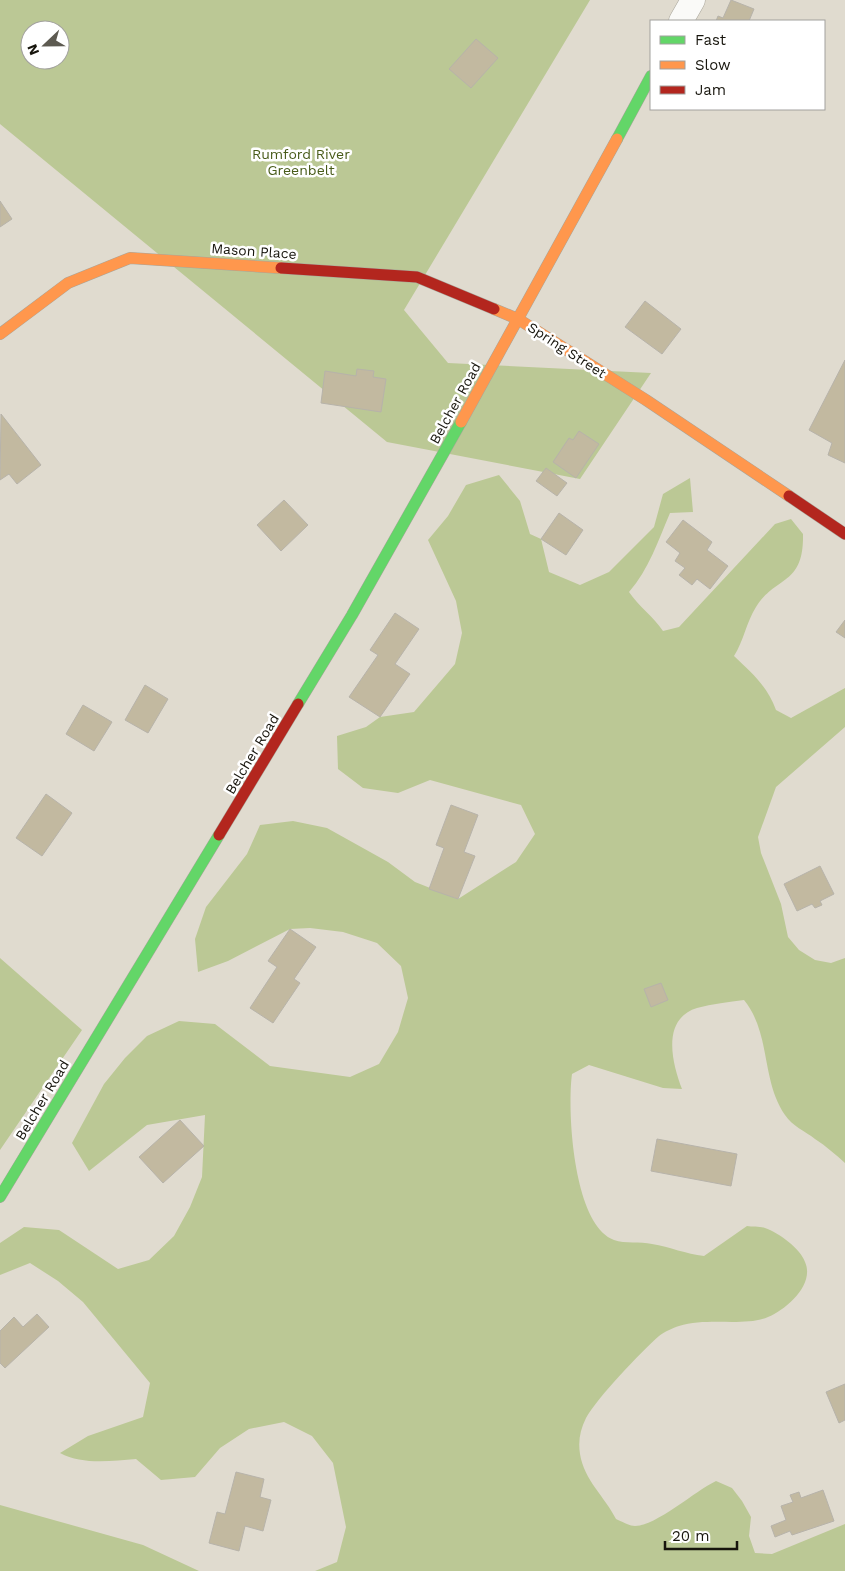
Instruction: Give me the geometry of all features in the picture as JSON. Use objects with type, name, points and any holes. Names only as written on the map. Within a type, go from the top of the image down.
[{"type":"street","points":[[682,20],[693,0]]},
{"type":"street","name":"Spring Street","points":[[650,78],[518,319],[646,400],[845,534]]},
{"type":"street","name":"Mason Place","points":[[0,334],[68,283],[130,258],[417,277],[518,319]]},
{"type":"street","name":"Belcher Road","points":[[0,1197],[347,623],[518,319]]},
{"type":"green space","name":"Rumford River Greenbelt","points":[[0,0],[590,0],[404,310],[448,363],[651,373],[580,479],[387,442],[0,124]]},
{"type":"green space","points":[[499,475],[520,501],[530,534],[541,539],[549,572],[580,585],[609,572],[654,527],[663,494],[690,478],[693,512],[670,513],[648,564],[629,592],[663,631],[679,627],[775,524],[791,519],[803,534],[802,551],[794,572],[772,589],[756,607],[734,656],[764,687],[776,710],[791,718],[845,688],[845,727],[776,787],[758,837],[761,853],[781,904],[788,937],[799,950],[815,960],[831,963],[845,958],[845,1163],[795,1125],[785,1115],[772,1087],[758,1027],[753,1013],[744,1000],[697,1008],[686,1014],[678,1022],[672,1043],[675,1067],[682,1089],[663,1088],[589,1065],[572,1074],[572,1138],[576,1165],[581,1190],[589,1213],[600,1230],[618,1241],[647,1243],[704,1256],[747,1226],[763,1227],[776,1233],[794,1246],[805,1262],[807,1270],[803,1287],[797,1295],[791,1302],[768,1317],[748,1321],[690,1323],[674,1328],[659,1336],[620,1375],[592,1409],[582,1427],[579,1449],[582,1463],[590,1480],[616,1519],[635,1526],[644,1524],[654,1520],[716,1481],[732,1488],[751,1517],[749,1536],[755,1553],[772,1554],[845,1524],[845,1571],[315,1571],[337,1562],[346,1527],[333,1463],[312,1436],[284,1422],[249,1429],[220,1448],[195,1477],[161,1480],[136,1459],[87,1461],[60,1453],[88,1436],[143,1417],[150,1383],[83,1302],[58,1281],[30,1263],[0,1275],[0,1243],[24,1227],[59,1230],[118,1269],[149,1260],[174,1236],[190,1207],[202,1177],[205,1115],[147,1125],[89,1171],[72,1143],[104,1084],[125,1058],[147,1036],[179,1021],[215,1024],[270,1066],[350,1077],[379,1064],[398,1032],[408,998],[401,966],[377,943],[343,932],[310,928],[290,929],[228,961],[198,972],[195,939],[206,907],[247,854],[260,825],[293,821],[327,828],[388,862],[415,882],[458,899],[516,862],[535,834],[521,805],[430,780],[398,793],[363,788],[338,769],[337,736],[366,727],[380,717],[414,712],[455,664],[462,633],[456,601],[428,540],[448,516],[466,485]]},
{"type":"green space","points":[[0,958],[82,1030],[0,1150]]},
{"type":"green space","points":[[0,1505],[143,1545],[199,1571],[0,1571]]},
{"type":"building","points":[[731,0],[754,9],[749,20],[716,20],[718,16],[723,18]]},
{"type":"building","points":[[476,39],[498,58],[471,88],[449,69]]},
{"type":"building","points":[[0,201],[12,219],[0,227]]},
{"type":"building","points":[[645,301],[681,329],[662,354],[625,327]]},
{"type":"building","points":[[845,360],[845,463],[828,455],[832,443],[809,430]]},
{"type":"building","points":[[357,369],[374,371],[373,377],[386,379],[381,412],[321,403],[325,371],[356,376]]},
{"type":"building","points":[[1,414],[41,465],[17,484],[9,474],[0,480]]},
{"type":"building","points":[[579,431],[599,444],[576,478],[553,462],[569,438],[573,440]]},
{"type":"building","points":[[546,468],[567,483],[557,496],[536,481]]},
{"type":"building","points":[[284,500],[308,525],[281,551],[257,525]]},
{"type":"building","points":[[559,513],[583,530],[566,555],[541,539]]},
{"type":"building","points":[[683,520],[712,542],[707,550],[728,566],[710,589],[697,579],[692,585],[679,575],[685,568],[675,561],[680,553],[666,542]]},
{"type":"building","points":[[395,613],[419,629],[395,664],[410,674],[380,717],[349,697],[378,655],[370,650]]},
{"type":"building","points":[[845,620],[845,638],[836,632]]},
{"type":"building","points":[[145,685],[168,699],[148,733],[125,720]]},
{"type":"building","points":[[83,705],[112,722],[94,751],[66,734]]},
{"type":"building","points":[[46,794],[72,813],[42,856],[16,838]]},
{"type":"building","points":[[451,805],[478,815],[464,852],[475,856],[458,899],[429,889],[444,848],[436,845]]},
{"type":"building","points":[[820,866],[834,894],[820,901],[822,905],[815,908],[812,904],[797,911],[784,884]]},
{"type":"building","points":[[290,929],[316,947],[294,979],[300,983],[273,1023],[250,1008],[277,967],[268,961]]},
{"type":"building","points":[[661,983],[668,1000],[651,1007],[644,989]]},
{"type":"building","points":[[180,1120],[204,1146],[163,1183],[139,1157]]},
{"type":"building","points":[[657,1139],[737,1154],[731,1186],[651,1171]]},
{"type":"building","points":[[37,1314],[49,1327],[5,1368],[0,1363],[0,1331],[14,1317],[23,1327]]},
{"type":"building","points":[[845,1384],[845,1420],[839,1423],[826,1392]]},
{"type":"building","points":[[236,1472],[264,1479],[260,1497],[271,1500],[263,1531],[245,1526],[239,1551],[209,1543],[217,1512],[225,1514]]},
{"type":"building","points":[[823,1490],[834,1521],[792,1535],[790,1531],[775,1537],[771,1526],[786,1520],[781,1506],[793,1502],[790,1495],[799,1492],[801,1498]]},
{"type":"traffic: fast","points":[[617,139],[650,78]]},
{"type":"traffic: fast","points":[[298,704],[352,615],[461,422]]},
{"type":"traffic: fast","points":[[0,1197],[219,835]]},
{"type":"traffic: slow","points":[[461,422],[617,139]]},
{"type":"traffic: slow","points":[[0,334],[68,283],[130,258],[281,268]]},
{"type":"traffic: slow","points":[[494,309],[518,319],[646,400],[789,496]]},
{"type":"traffic: jam","points":[[281,268],[417,277],[494,309]]},
{"type":"traffic: jam","points":[[789,496],[845,534]]},
{"type":"traffic: jam","points":[[219,835],[298,704]]}]
